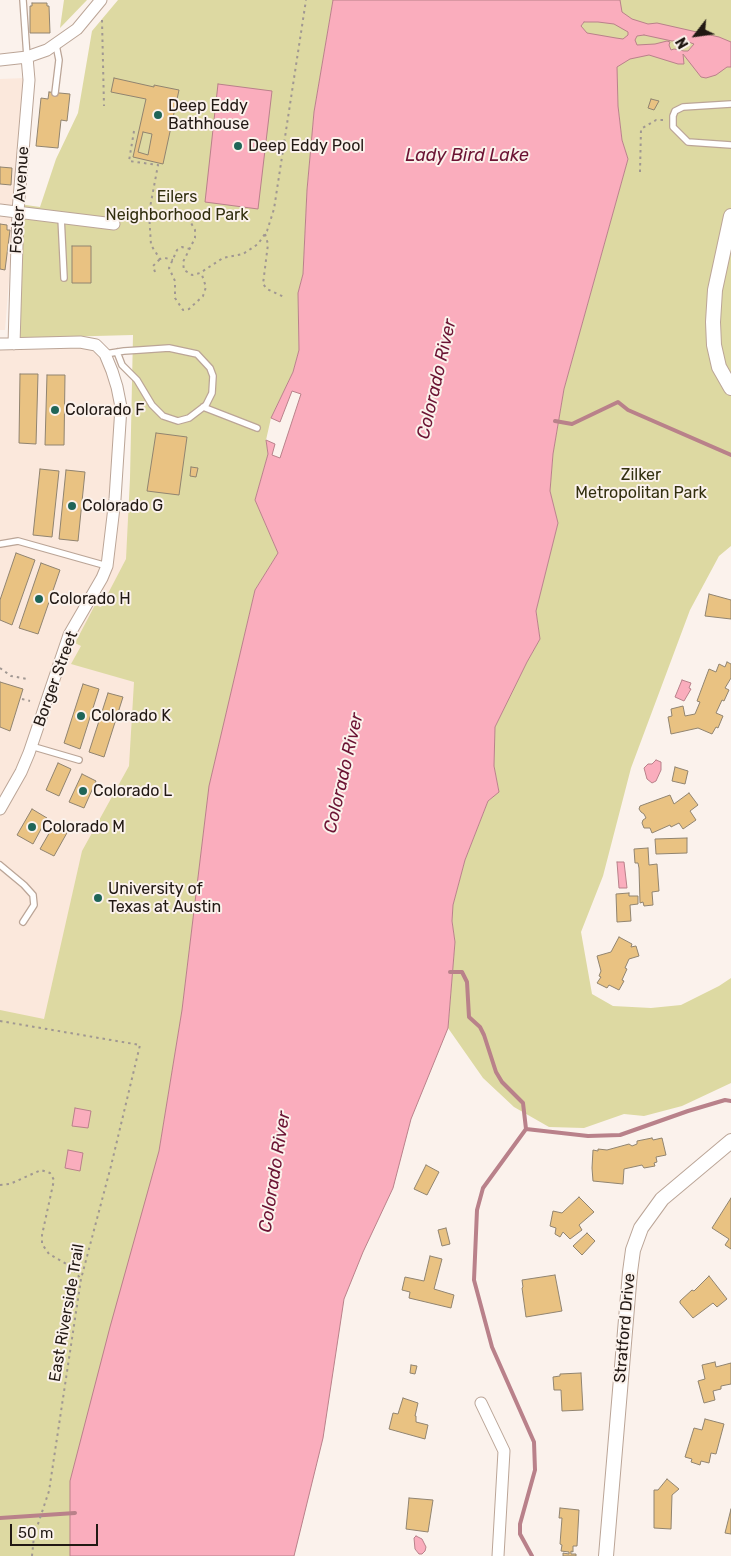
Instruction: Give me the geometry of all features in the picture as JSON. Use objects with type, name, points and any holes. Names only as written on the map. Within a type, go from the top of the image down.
[{"type":"street","points":[[0,60],[27,57],[56,45],[77,29],[101,0]]},
{"type":"street","name":"Foster Avenue","points":[[14,344],[18,211],[30,80],[27,57]]},
{"type":"street","points":[[0,210],[114,224]]},
{"type":"street","points":[[731,216],[716,290],[713,322],[714,345],[719,367],[731,388]]},
{"type":"street","name":"Borger Street","points":[[0,809],[21,772],[69,635],[107,566],[115,499],[120,407],[111,353],[96,345],[80,342],[14,344]]},
{"type":"street","points":[[0,344],[14,344]]},
{"type":"street","name":"Stratford Drive","points":[[606,1556],[633,1250],[641,1228],[662,1198],[731,1141]]},
{"type":"street","points":[[481,1403],[504,1451],[498,1556]]},
{"type":"lane","points":[[23,0],[27,57]]},
{"type":"lane","points":[[55,93],[59,60],[56,45]]},
{"type":"lane","points":[[731,104],[683,107],[675,111],[673,119],[673,127],[688,142],[731,145]]},
{"type":"lane","points":[[61,217],[64,278]]},
{"type":"lane","points":[[169,348],[197,354],[210,368],[213,376],[212,393],[206,405],[188,418],[178,421],[163,416],[152,405],[137,380],[111,353],[169,348]]},
{"type":"lane","points":[[203,407],[256,428]]},
{"type":"lane","points":[[0,544],[18,541],[107,566]]},
{"type":"lane","points":[[31,746],[79,760]]},
{"type":"lane","points":[[0,866],[24,885],[33,895],[34,905],[23,922]]},
{"type":"path","points":[[114,224],[126,216],[148,213],[182,217],[195,230],[195,238],[183,262],[184,270],[192,275],[201,272],[223,258],[243,254],[258,244],[267,231],[274,209],[306,0]]},
{"type":"path","points":[[102,20],[104,106]]},
{"type":"path","points":[[640,172],[641,130],[656,120],[673,119]]},
{"type":"path","points":[[134,131],[129,161],[158,165],[148,213],[151,244],[160,259]]},
{"type":"path","points":[[265,234],[268,244],[263,284],[267,289],[284,297]]},
{"type":"path","points":[[190,249],[179,248],[169,268],[175,281],[176,298],[183,310],[189,308],[203,296],[206,287],[201,272]]},
{"type":"path","points":[[155,272],[153,266],[160,259],[173,260]]},
{"type":"path","points":[[0,668],[11,676],[27,679]]},
{"type":"path","points":[[22,699],[30,701]]},
{"type":"path","name":"East Riverside Trail","points":[[0,1021],[140,1046],[82,1278],[49,1491],[34,1536],[32,1556]]},
{"type":"path","points":[[0,1185],[10,1184],[41,1170],[50,1173],[54,1180],[42,1235],[42,1244],[49,1254],[70,1266],[82,1278]]},
{"type":"shaded area","points":[[25,78],[5,330],[0,330],[0,79]]},
{"type":"shaded area","name":"University of Texas at Austin","points":[[0,344],[96,345],[117,387],[115,499],[264,521],[159,1151],[70,1481],[70,1556],[0,1556]]},
{"type":"green space","points":[[64,0],[87,0],[60,28]]},
{"type":"green space","name":"Eilers Neighborhood Park","points":[[118,0],[333,0],[314,112],[307,190],[303,274],[298,293],[299,350],[293,372],[271,418],[266,440],[268,454],[255,500],[278,553],[255,590],[209,786],[182,1010],[159,1151],[70,1481],[70,1556],[0,1556],[0,1010],[44,1019],[82,851],[129,766],[134,682],[71,664],[81,646],[75,643],[95,605],[101,607],[126,559],[133,335],[19,338],[19,204],[40,207],[56,159],[78,113],[92,31]]},
{"type":"green space","name":"Zilker Metropolitan Park","points":[[620,0],[731,0],[731,546],[719,556],[690,610],[631,768],[603,876],[581,932],[592,994],[613,1006],[651,1008],[681,1005],[731,978],[731,1083],[682,1106],[644,1116],[624,1114],[584,1128],[549,1127],[514,1107],[483,1078],[448,1028],[455,942],[452,921],[453,905],[465,860],[488,801],[499,791],[494,766],[495,727],[540,639],[536,611],[558,523],[550,491],[553,454],[564,389],[628,159],[622,140],[618,106],[616,43],[586,34],[581,26],[584,22],[598,22]]},
{"type":"water","name":"Lady Bird Lake","points":[[333,0],[620,0],[622,12],[632,19],[648,24],[657,23],[719,37],[731,42],[731,67],[727,67],[716,75],[706,78],[701,77],[683,54],[684,64],[649,55],[630,59],[617,67],[618,106],[622,140],[628,159],[564,389],[553,454],[550,491],[558,523],[536,611],[540,639],[495,727],[494,766],[499,792],[488,801],[465,860],[453,905],[452,921],[455,942],[448,1028],[411,1119],[393,1188],[363,1252],[344,1299],[323,1438],[294,1556],[70,1556],[70,1481],[159,1151],[182,1010],[209,786],[255,590],[278,553],[255,500],[268,454],[266,440],[275,444],[272,455],[280,458],[301,394],[292,391],[280,422],[271,418],[293,372],[299,350],[298,293],[303,274],[307,190],[314,112]],"holes":[[[584,22],[614,24],[628,32],[628,35],[623,39],[587,33],[581,26]],[[644,35],[672,41],[683,40],[694,44],[688,51],[671,50],[670,42],[667,41],[637,45],[635,40],[637,36]]]},
{"type":"water","name":"Deep Eddy Pool","points":[[218,84],[272,91],[258,209],[205,202]]},
{"type":"water","points":[[682,680],[691,683],[689,688],[691,689],[684,701],[675,697]]},
{"type":"water","points":[[656,760],[661,762],[661,770],[656,781],[652,783],[647,779],[644,768]]},
{"type":"water","points":[[617,862],[624,862],[627,888],[619,888]]},
{"type":"water","points":[[75,1108],[91,1111],[88,1128],[72,1126]]},
{"type":"water","points":[[68,1150],[83,1153],[80,1171],[65,1168]]},
{"type":"water","points":[[416,1536],[422,1539],[426,1547],[422,1554],[419,1554],[415,1549],[414,1538]]},
{"type":"building","points":[[32,3],[47,3],[47,6],[49,6],[50,33],[30,33],[30,6],[32,6]]},
{"type":"building","name":"Deep Eddy Bathhouse","points":[[114,78],[154,87],[154,85],[179,90],[163,164],[133,157],[146,99],[111,92]],"holes":[[[143,132],[152,134],[148,155],[138,152]]]},
{"type":"building","points":[[49,92],[70,94],[67,121],[61,120],[58,148],[36,146],[41,98],[48,99]]},
{"type":"building","points":[[651,99],[659,101],[654,110],[648,108]]},
{"type":"building","points":[[0,167],[12,168],[11,185],[0,184]]},
{"type":"building","points":[[0,224],[7,225],[7,230],[10,230],[5,270],[0,269]]},
{"type":"building","points":[[72,246],[91,246],[91,283],[72,283]]},
{"type":"building","name":"Colorado F","points":[[20,374],[38,374],[36,444],[19,443]]},
{"type":"building","name":"Colorado F","points":[[47,375],[65,375],[64,445],[45,445]]},
{"type":"building","points":[[156,433],[187,437],[179,495],[147,491]]},
{"type":"building","points":[[191,467],[198,468],[196,477],[190,476]]},
{"type":"building","name":"Colorado G","points":[[40,469],[59,471],[52,537],[33,535]]},
{"type":"building","name":"Colorado G","points":[[66,470],[85,472],[78,541],[59,539]]},
{"type":"building","name":"Colorado H","points":[[16,553],[35,560],[12,625],[0,620],[0,600]]},
{"type":"building","name":"Colorado H","points":[[41,563],[60,570],[38,634],[19,628]]},
{"type":"building","points":[[709,594],[731,600],[731,619],[705,616]]},
{"type":"building","points":[[727,662],[731,664],[731,678],[725,688],[729,690],[716,713],[723,716],[718,728],[716,727],[712,734],[698,728],[671,734],[668,717],[672,716],[671,709],[683,706],[685,716],[695,714],[700,702],[697,701],[709,669],[716,672],[719,664],[725,667]]},
{"type":"building","points":[[0,682],[23,689],[10,731],[0,727]]},
{"type":"building","name":"Colorado K","points":[[83,684],[99,689],[80,749],[64,743]]},
{"type":"building","name":"Colorado K","points":[[108,693],[123,697],[104,757],[89,752]]},
{"type":"building","name":"Colorado L","points":[[58,763],[71,769],[59,796],[46,790]]},
{"type":"building","points":[[675,767],[688,771],[685,784],[672,781]]},
{"type":"building","name":"Colorado L","points":[[82,774],[96,781],[84,808],[69,802]]},
{"type":"building","points":[[689,793],[698,805],[690,811],[696,820],[683,829],[679,823],[652,833],[650,828],[644,828],[642,823],[646,818],[639,809],[640,806],[670,795],[674,804]]},
{"type":"building","name":"Colorado M","points":[[32,809],[47,818],[33,844],[17,835]]},
{"type":"building","name":"Colorado M","points":[[55,823],[68,831],[54,856],[40,849]]},
{"type":"building","points":[[687,838],[687,853],[656,854],[655,839]]},
{"type":"building","points":[[648,848],[649,865],[657,864],[659,891],[652,892],[653,905],[644,906],[643,902],[640,903],[639,868],[638,863],[635,863],[634,849]]},
{"type":"building","points":[[629,893],[629,896],[638,896],[638,904],[630,905],[631,921],[617,922],[616,894]]},
{"type":"building","points":[[619,937],[632,944],[631,947],[636,946],[639,956],[629,959],[622,980],[624,981],[619,990],[609,985],[607,988],[597,983],[601,977],[599,976],[601,971],[597,956],[611,952]]},
{"type":"building","points":[[652,1138],[653,1140],[662,1138],[666,1155],[656,1157],[657,1162],[654,1163],[655,1166],[644,1168],[642,1165],[624,1169],[623,1184],[593,1181],[593,1150],[607,1150],[629,1144],[632,1146],[637,1144],[637,1141]]},
{"type":"building","points":[[426,1165],[439,1172],[427,1195],[414,1189]]},
{"type":"building","points":[[579,1197],[594,1212],[579,1225],[582,1230],[570,1239],[563,1232],[560,1237],[555,1234],[556,1228],[550,1226],[553,1211],[562,1213]]},
{"type":"building","points":[[731,1198],[731,1249],[725,1245],[729,1239],[712,1228]]},
{"type":"building","points":[[446,1228],[450,1244],[442,1246],[438,1230]]},
{"type":"building","points":[[587,1233],[595,1241],[582,1255],[573,1246]]},
{"type":"building","points":[[430,1256],[442,1259],[434,1289],[454,1295],[451,1308],[409,1298],[410,1292],[402,1290],[405,1277],[424,1281]]},
{"type":"building","points":[[555,1275],[562,1311],[526,1317],[522,1280]]},
{"type":"building","points":[[709,1276],[727,1299],[717,1307],[713,1303],[693,1318],[680,1301],[692,1290],[694,1291]]},
{"type":"building","points":[[715,1362],[716,1367],[731,1363],[731,1384],[721,1386],[721,1389],[713,1391],[715,1400],[704,1403],[698,1381],[705,1379],[702,1365]]},
{"type":"building","points":[[411,1365],[417,1366],[415,1374],[410,1373]]},
{"type":"building","points":[[581,1373],[583,1410],[562,1411],[561,1390],[554,1390],[553,1377],[560,1376],[560,1374]]},
{"type":"building","points":[[403,1398],[418,1403],[415,1416],[416,1422],[428,1425],[425,1439],[389,1429],[393,1413],[398,1414]]},
{"type":"building","points":[[705,1419],[724,1424],[716,1454],[711,1453],[709,1463],[701,1461],[700,1465],[691,1462],[692,1459],[685,1457],[694,1428],[702,1430]]},
{"type":"building","points":[[667,1479],[679,1489],[672,1495],[671,1529],[654,1528],[654,1490],[658,1490]]},
{"type":"building","points":[[409,1498],[433,1500],[428,1532],[406,1529]]},
{"type":"building","points":[[560,1508],[579,1510],[577,1546],[573,1546],[573,1552],[571,1551],[571,1554],[576,1554],[576,1556],[563,1556],[563,1553],[569,1554],[569,1552],[561,1551],[562,1518],[559,1518]]},
{"type":"building","points":[[731,1509],[731,1534],[725,1533]]},
{"type":"waterway","points":[[555,421],[572,424],[618,402],[628,410],[731,455]]},
{"type":"waterway","points":[[450,972],[462,972],[467,982],[469,1017],[480,1027],[496,1072],[502,1082],[523,1103],[526,1129],[483,1188],[477,1210],[474,1280],[492,1347],[534,1442],[535,1470],[520,1524],[520,1534],[532,1556]]},
{"type":"waterway","points":[[526,1129],[588,1136],[620,1135],[688,1111],[725,1100],[731,1101]]},
{"type":"waterway","points":[[0,1518],[75,1513]]},
{"type":"place","name":"Deep Eddy Bathhouse","points":[[158,115]]},
{"type":"place","name":"Deep Eddy Pool","points":[[238,146]]},
{"type":"place","name":"Colorado F","points":[[55,410]]},
{"type":"place","name":"Colorado G","points":[[72,506]]},
{"type":"place","name":"Colorado H","points":[[39,599]]},
{"type":"place","name":"Colorado K","points":[[81,716]]},
{"type":"place","name":"Colorado L","points":[[83,791]]},
{"type":"place","name":"Colorado M","points":[[32,827]]},
{"type":"place","name":"University of Texas at Austin","points":[[98,898]]},
{"type":"water label","name":"Colorado River","points":[[437,379]]},
{"type":"water label","name":"Colorado River","points":[[344,773]]},
{"type":"water label","name":"Colorado River","points":[[275,1172]]}]
